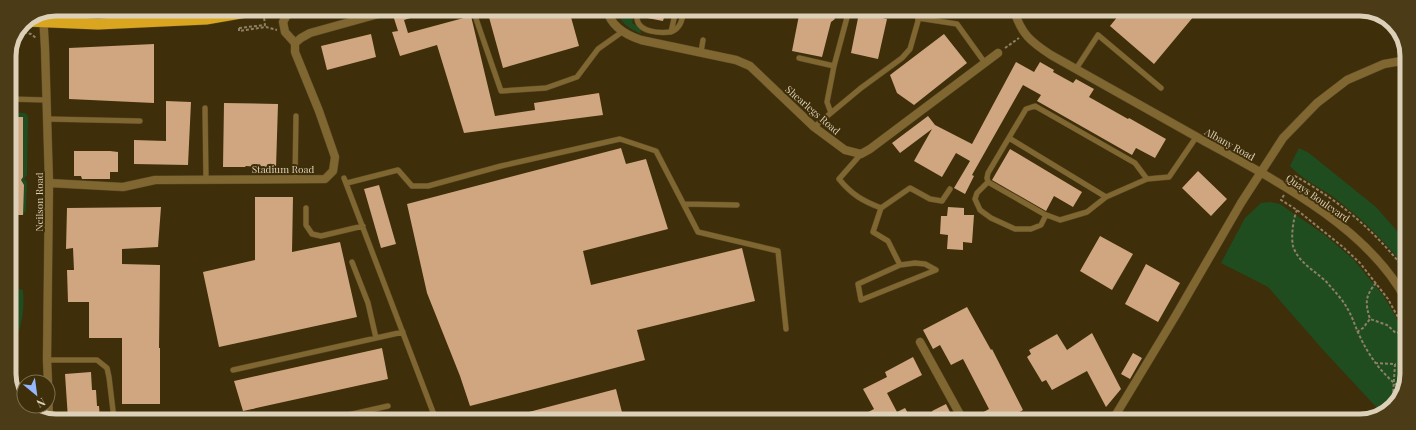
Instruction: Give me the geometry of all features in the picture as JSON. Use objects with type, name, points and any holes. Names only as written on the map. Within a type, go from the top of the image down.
[{"type":"highway","points":[[44,18],[98,24],[206,19],[223,16]]},
{"type":"street","points":[[287,16],[283,22],[286,32],[295,43],[300,38],[310,33],[371,16]]},
{"type":"street","name":"Shearlegs Road","points":[[609,16],[615,25],[626,35],[641,40],[736,60],[750,66],[814,127],[845,150],[861,154]]},
{"type":"street","name":"Albany Road","points":[[1017,16],[1025,34],[1036,45],[1262,173],[1241,203],[1116,414]]},
{"type":"street","name":"Neilson Road","points":[[43,18],[49,183],[46,360],[47,374]]},
{"type":"street","name":"Stadium Road","points":[[49,183],[123,187],[155,180],[325,179],[333,171],[335,156],[319,111],[295,52],[295,43]]},
{"type":"street","points":[[861,154],[870,149],[998,53]]},
{"type":"street","points":[[1262,173],[1284,138],[1317,103],[1347,80],[1384,64],[1400,61]]},
{"type":"street","name":"Quays Boulevard","points":[[1262,173],[1335,220],[1369,251],[1400,288]]},
{"type":"street","points":[[920,342],[960,414]]},
{"type":"lane","points":[[475,16],[501,91],[546,88],[577,77],[598,49],[622,32]]},
{"type":"lane","points":[[637,16],[639,25],[644,29],[662,33],[671,32],[678,28],[681,24],[683,16]]},
{"type":"lane","points":[[671,32],[675,16]]},
{"type":"lane","points":[[831,113],[827,102],[834,66],[847,16]]},
{"type":"lane","points":[[814,127],[861,88],[902,58],[910,49],[918,18],[957,24],[985,63]]},
{"type":"lane","points":[[1076,69],[1098,35],[1161,88]]},
{"type":"lane","points":[[701,52],[704,40]]},
{"type":"lane","points":[[799,58],[834,66]]},
{"type":"lane","points":[[16,99],[46,100]]},
{"type":"lane","points":[[988,182],[988,173],[1026,109],[1035,106],[1135,163],[1147,179]]},
{"type":"lane","points":[[205,108],[206,179]]},
{"type":"lane","points":[[295,179],[296,116]]},
{"type":"lane","points":[[46,119],[140,121]]},
{"type":"lane","points":[[988,182],[1046,215],[1060,220],[1086,212],[1106,197],[1147,179],[1169,177],[1197,136]]},
{"type":"lane","points":[[1009,138],[1106,197]]},
{"type":"lane","points":[[347,183],[398,170],[412,186],[428,186],[501,166],[620,139],[656,151],[698,232],[778,251],[786,329]]},
{"type":"lane","points":[[861,154],[839,179],[861,200],[881,208]]},
{"type":"lane","points":[[344,178],[434,414]]},
{"type":"lane","points":[[988,182],[977,193],[975,199],[980,210],[991,218],[1015,229],[1031,229],[1041,225],[1046,215]]},
{"type":"lane","points":[[900,265],[888,241],[873,232],[881,208],[910,188],[930,199],[942,201],[950,189]]},
{"type":"lane","points":[[684,204],[737,205]]},
{"type":"lane","points":[[306,208],[306,225],[312,234],[321,236],[363,226]]},
{"type":"lane","points":[[352,262],[368,303],[376,338]]},
{"type":"lane","points":[[915,263],[925,264],[936,270],[861,300],[858,284],[900,265],[915,263]]},
{"type":"lane","points":[[233,370],[403,332]]},
{"type":"lane","points":[[46,360],[97,360],[107,368],[110,377],[114,414]]},
{"type":"lane","points":[[353,414],[388,406]]},
{"type":"path","points":[[264,16],[265,25],[239,28],[239,31],[266,28],[286,32]]},
{"type":"path","points":[[24,33],[31,34],[37,40]]},
{"type":"path","points":[[998,53],[1025,34]]},
{"type":"path","points":[[1297,210],[1294,217],[1293,228],[1293,245],[1296,254],[1305,264],[1329,284],[1348,308],[1357,332],[1374,364],[1398,387]]},
{"type":"path","points":[[1370,319],[1367,309],[1367,299],[1369,291],[1376,283]]},
{"type":"path","points":[[1357,332],[1363,328],[1370,319]]},
{"type":"path","points":[[1370,319],[1387,325],[1396,333],[1400,333]]},
{"type":"path","points":[[1374,364],[1395,364],[1394,394]]},
{"type":"green space","points":[[620,16],[634,16],[632,23],[640,28],[641,34],[629,28]]},
{"type":"green space","points":[[16,112],[25,113],[28,116],[27,175],[24,179],[27,182],[26,211],[23,215],[16,215]]},
{"type":"green space","points":[[1299,148],[1309,153],[1376,207],[1400,234],[1400,262],[1381,239],[1353,212],[1332,196],[1305,179],[1290,166]]},
{"type":"green space","points":[[1270,202],[1280,204],[1325,235],[1353,259],[1383,295],[1392,310],[1400,325],[1400,379],[1399,385],[1393,396],[1380,409],[1379,410],[1324,351],[1268,287],[1221,263],[1245,218],[1261,203]]},
{"type":"green space","points":[[16,282],[18,289],[23,290],[23,314],[16,339]]},
{"type":"building","points":[[393,16],[417,16],[404,20],[408,33],[471,16],[495,116],[535,110],[534,103],[599,93],[603,115],[464,133],[437,45],[400,56],[392,32],[398,31]]},
{"type":"building","points":[[489,16],[571,16],[579,46],[503,68]]},
{"type":"building","points":[[642,16],[664,16],[663,21]]},
{"type":"building","points":[[799,16],[833,16],[835,19],[831,22],[822,57],[792,51]]},
{"type":"building","points":[[858,16],[873,16],[887,19],[878,59],[851,53]]},
{"type":"building","points":[[1118,16],[1194,16],[1154,64],[1110,26]]},
{"type":"building","points":[[371,34],[376,57],[327,70],[321,46]]},
{"type":"building","points":[[944,34],[967,63],[914,105],[897,93],[890,75]]},
{"type":"building","points":[[154,44],[154,103],[69,99],[69,48]]},
{"type":"building","points":[[1016,62],[1034,72],[1040,62],[1054,70],[1053,72],[1073,83],[1076,79],[1094,89],[1089,97],[1166,139],[1155,158],[1136,148],[1132,155],[1037,101],[1041,95],[1023,85],[972,175],[974,176],[965,194],[954,188],[970,161],[956,153],[942,177],[914,161],[932,129],[900,153],[892,143],[928,116],[935,125],[972,144]]},
{"type":"building","points":[[166,101],[191,102],[188,165],[134,164],[134,140],[166,141]]},
{"type":"building","points":[[224,103],[278,104],[276,168],[246,166],[223,167]]},
{"type":"building","points":[[16,117],[23,117],[23,177],[21,180],[24,185],[23,215],[16,215]]},
{"type":"building","points":[[621,148],[626,164],[646,159],[668,229],[583,251],[591,285],[742,248],[755,301],[637,330],[645,360],[470,406],[460,376],[427,293],[407,204]]},
{"type":"building","points":[[1010,149],[1082,192],[1073,207],[1054,196],[1046,211],[992,180]]},
{"type":"building","points":[[74,151],[118,152],[118,172],[110,172],[110,179],[82,179],[81,176],[74,176]]},
{"type":"building","points":[[1198,171],[1227,199],[1211,216],[1182,188]]},
{"type":"building","points":[[379,185],[396,244],[381,248],[364,189]]},
{"type":"building","points":[[255,197],[293,197],[292,252],[340,242],[357,317],[219,347],[203,272],[255,260]]},
{"type":"building","points":[[161,207],[158,247],[122,249],[122,264],[160,265],[160,404],[122,404],[122,338],[89,338],[89,302],[68,302],[67,270],[74,270],[73,248],[66,249],[67,208]]},
{"type":"building","points":[[948,207],[964,208],[964,215],[974,215],[972,243],[963,242],[963,250],[947,249],[948,235],[940,234],[941,216],[947,216]]},
{"type":"building","points":[[1100,236],[1133,254],[1112,290],[1080,271]]},
{"type":"building","points":[[1146,264],[1180,283],[1158,322],[1125,304]]},
{"type":"building","points":[[16,294],[18,294],[16,324]]},
{"type":"building","points":[[967,307],[991,350],[992,349],[1023,410],[1016,414],[980,414],[989,409],[963,359],[951,365],[940,345],[933,349],[923,330]]},
{"type":"building","points":[[1092,333],[1121,389],[1106,407],[1087,371],[1052,390],[1046,380],[1042,382],[1027,357],[1031,354],[1029,350],[1057,334],[1067,350]]},
{"type":"building","points":[[382,348],[388,379],[243,411],[234,381]]},
{"type":"building","points":[[1133,353],[1142,358],[1130,379],[1121,374]]},
{"type":"building","points":[[913,357],[922,375],[887,393],[897,412],[905,408],[908,414],[864,414],[874,409],[863,389],[887,377],[885,372]]},
{"type":"building","points":[[91,372],[92,390],[96,390],[97,406],[99,406],[100,414],[68,414],[65,374]]},
{"type":"building","points":[[616,389],[622,414],[521,414]]},
{"type":"building","points":[[946,404],[951,414],[933,414],[932,411]]}]
